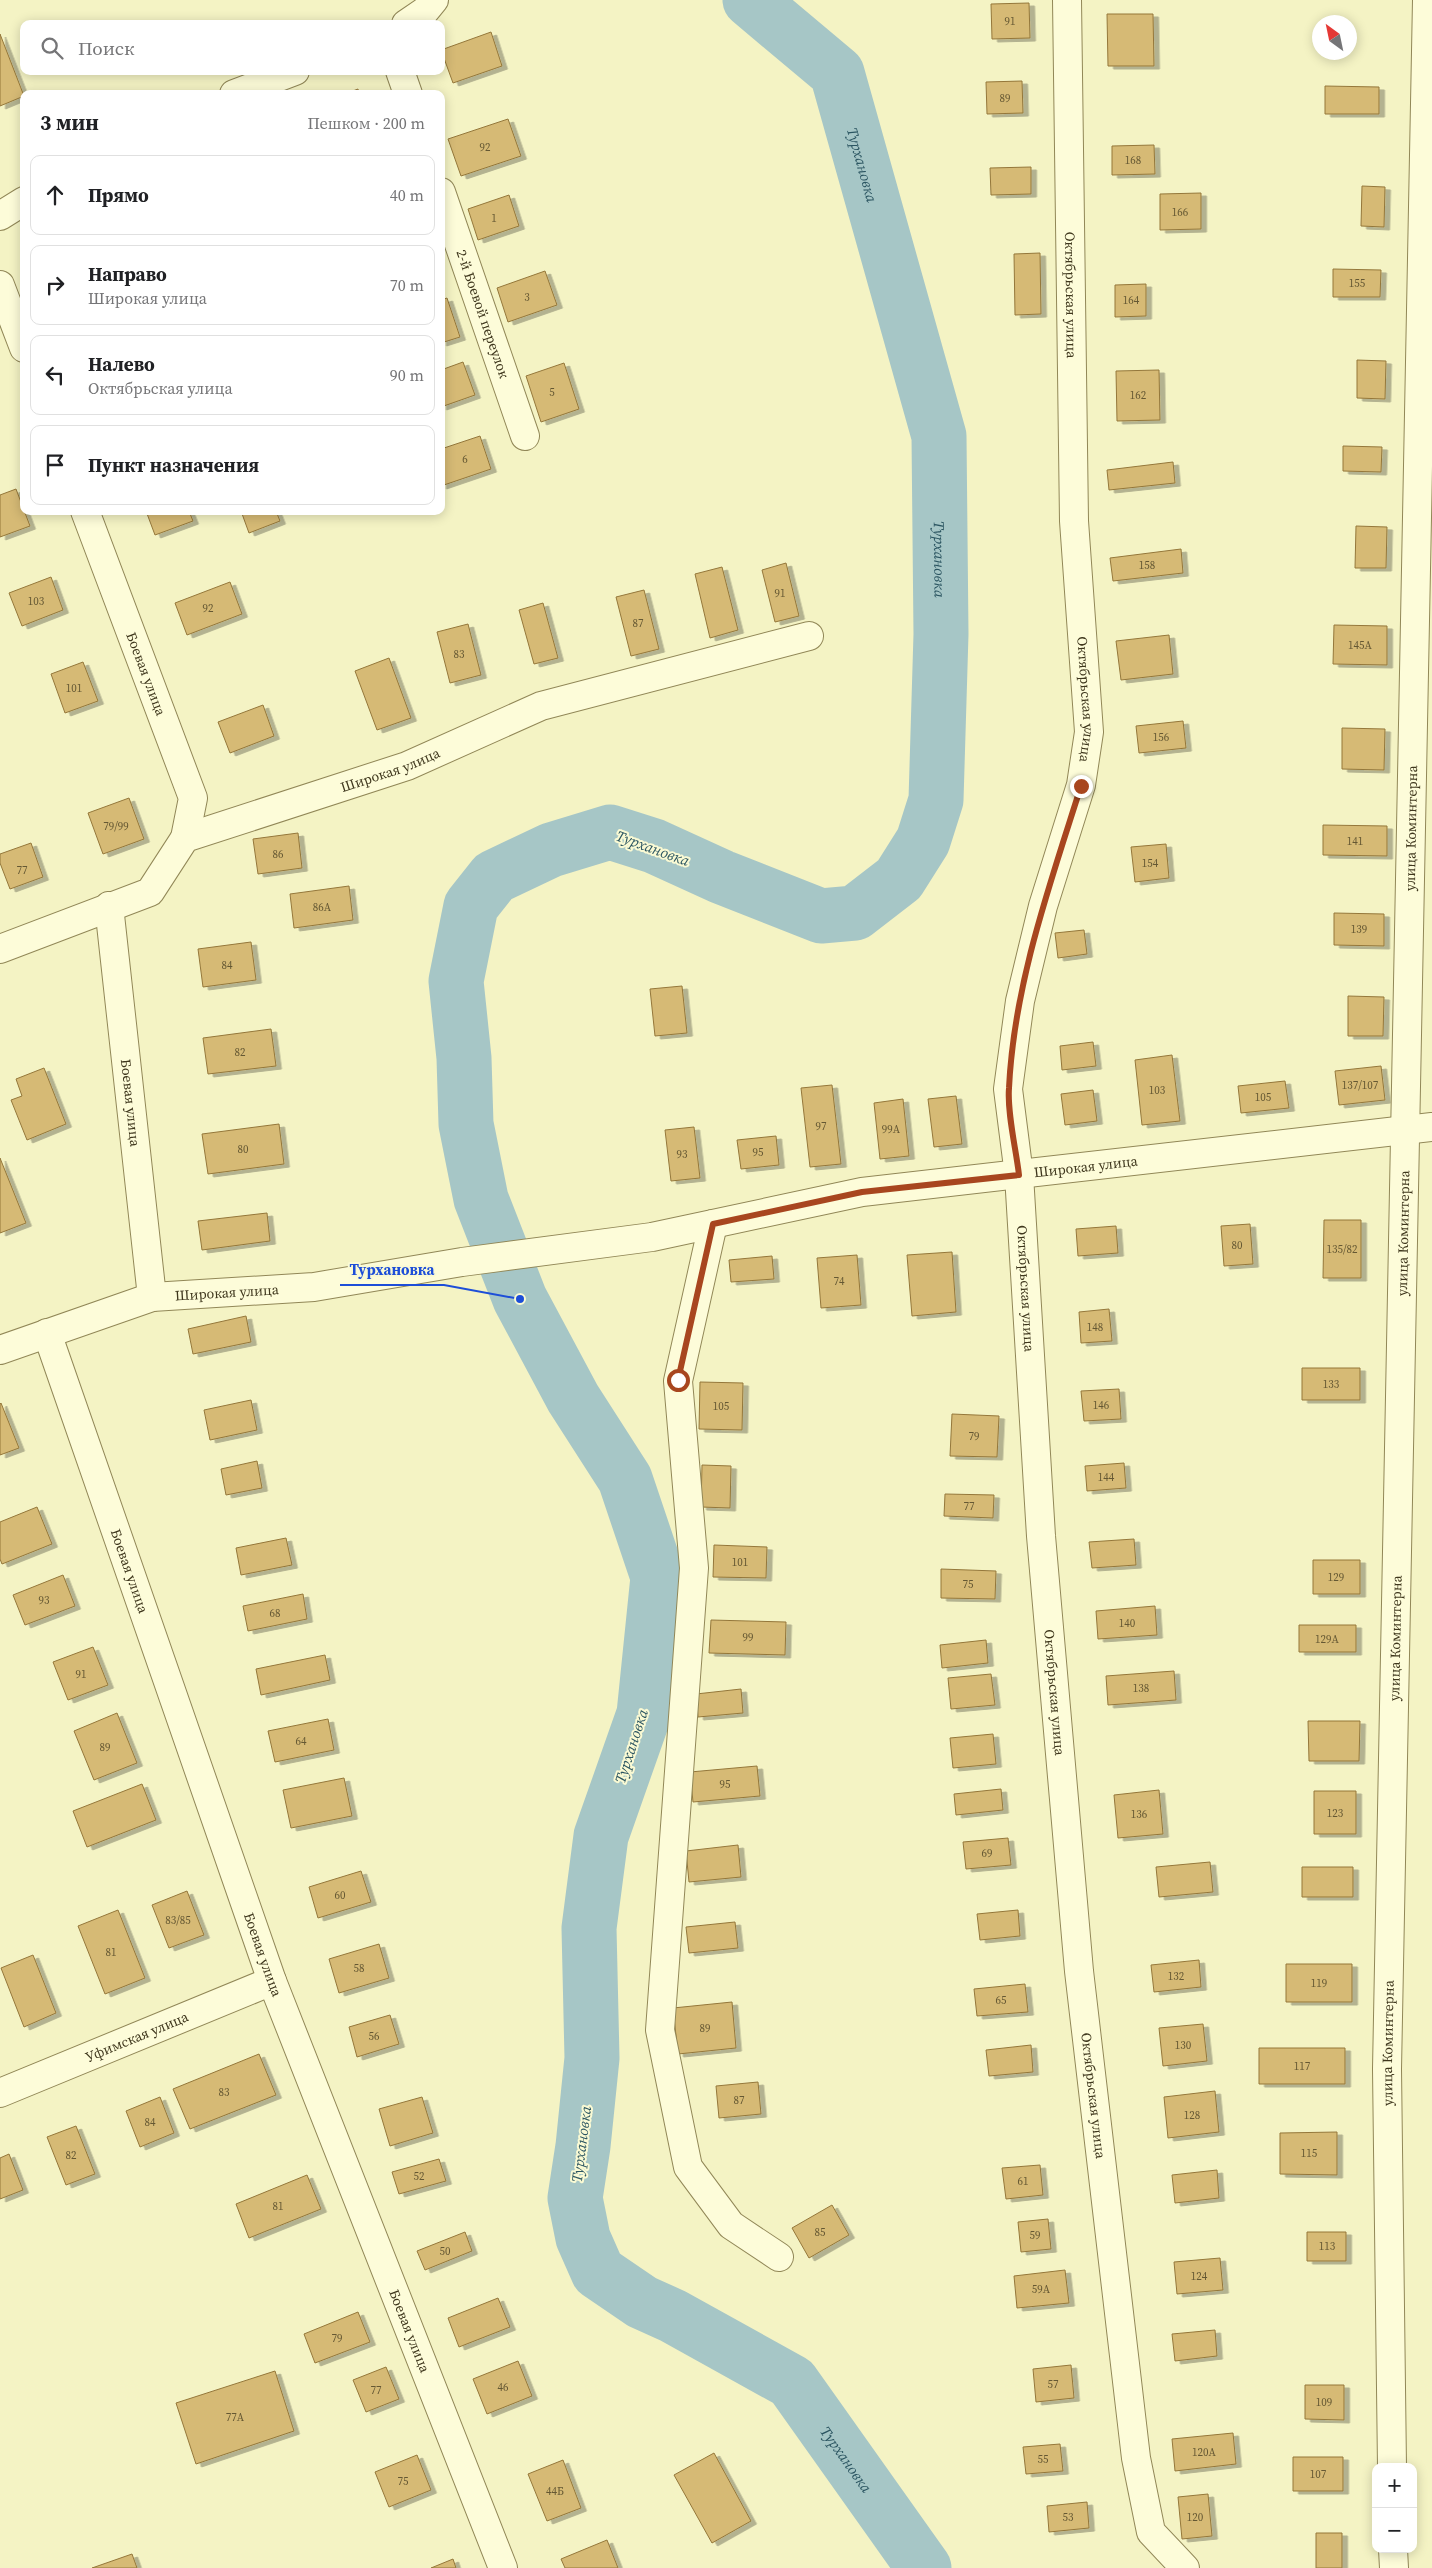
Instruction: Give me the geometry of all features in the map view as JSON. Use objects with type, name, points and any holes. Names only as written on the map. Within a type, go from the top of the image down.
[{"type":"street","points":[[412,20],[425,11],[434,0]]},
{"type":"street","name":"Октябрьская улица","points":[[1067,0],[1074,521],[1089,732],[1081,786],[1043,906],[1020,1001],[1008,1089],[1019,1175],[1040,1536],[1079,1971],[1136,2458],[1151,2532],[1185,2568]]},
{"type":"street","name":"улица Коминтерна","points":[[1392,2463],[1387,2070],[1427,0]]},
{"type":"street","points":[[245,90],[284,75]]},
{"type":"street","points":[[401,75],[407,90]]},
{"type":"street","name":"2-й Боевой переулок","points":[[445,203],[526,436]]},
{"type":"street","points":[[0,216],[20,204]]},
{"type":"street","points":[[0,285],[20,338]]},
{"type":"street","name":"Боевая улица","points":[[86,515],[192,798],[184,838]]},
{"type":"street","name":"Широкая улица","points":[[184,838],[407,766],[541,706],[809,636]]},
{"type":"street","points":[[0,949],[150,892],[184,838]]},
{"type":"street","name":"Боевая улица","points":[[109,906],[152,1297]]},
{"type":"street","name":"Широкая улица","points":[[0,1350],[152,1297],[314,1288],[462,1262],[652,1237],[862,1192],[1432,1127]]},
{"type":"street","points":[[713,1224],[678,1380],[694,1568],[660,2030],[688,2167],[731,2224],[779,2257]]},
{"type":"street","name":"Боевая улица","points":[[46,1333],[272,1981],[503,2568]]},
{"type":"street","name":"Уфимская улица","points":[[0,2092],[272,1981]]},
{"type":"street","points":[[1393,2553],[1394,2568]]},
{"type":"building","points":[[1029,3],[1030,38],[992,39],[991,4]]},
{"type":"building","points":[[1107,14],[1153,14],[1154,66],[1108,66]]},
{"type":"building","points":[[491,32],[502,66],[453,83],[445,61],[445,49]]},
{"type":"building","points":[[0,34],[22,90],[20,90],[20,98],[0,106]]},
{"type":"building","points":[[1022,81],[1023,113],[987,114],[986,82]]},
{"type":"building","points":[[1325,86],[1379,87],[1379,114],[1325,114]]},
{"type":"building","points":[[508,119],[521,156],[461,176],[448,139]]},
{"type":"building","points":[[1154,145],[1155,174],[1112,175],[1112,146]]},
{"type":"building","points":[[1031,167],[1031,194],[991,195],[990,168]]},
{"type":"building","points":[[1362,186],[1385,187],[1384,227],[1361,226]]},
{"type":"building","points":[[1201,193],[1201,229],[1160,230],[1160,194]]},
{"type":"building","points":[[509,195],[519,226],[478,240],[468,209]]},
{"type":"building","points":[[1040,253],[1041,314],[1015,315],[1014,254]]},
{"type":"building","points":[[1333,269],[1381,270],[1380,297],[1333,297]]},
{"type":"building","points":[[545,271],[557,305],[508,322],[497,288]]},
{"type":"building","points":[[1146,284],[1146,316],[1115,317],[1115,285]]},
{"type":"building","points":[[447,298],[460,337],[445,342],[445,299]]},
{"type":"building","points":[[1357,360],[1386,361],[1385,399],[1357,398]]},
{"type":"building","points":[[463,362],[475,395],[445,406],[445,369]]},
{"type":"building","points":[[564,363],[579,409],[541,422],[526,376]]},
{"type":"building","points":[[1159,370],[1160,420],[1117,421],[1116,371]]},
{"type":"building","points":[[480,436],[491,469],[445,485],[445,448]]},
{"type":"building","points":[[1343,446],[1382,447],[1381,472],[1343,471]]},
{"type":"building","points":[[1173,462],[1175,483],[1109,490],[1107,470]]},
{"type":"building","points":[[16,489],[20,500],[20,515],[26,515],[30,526],[0,537],[0,495]]},
{"type":"building","points":[[148,515],[191,515],[193,521],[155,535]]},
{"type":"building","points":[[242,515],[278,515],[280,521],[249,533]]},
{"type":"building","points":[[1356,526],[1387,527],[1386,568],[1355,568]]},
{"type":"building","points":[[1181,549],[1183,573],[1113,581],[1110,558]]},
{"type":"building","points":[[786,563],[799,616],[775,622],[762,570]]},
{"type":"building","points":[[722,567],[738,630],[710,638],[695,574]]},
{"type":"building","points":[[51,577],[63,610],[22,626],[9,593]]},
{"type":"building","points":[[230,582],[242,614],[187,635],[175,603]]},
{"type":"building","points":[[644,590],[659,649],[631,656],[616,597]]},
{"type":"building","points":[[543,603],[558,658],[534,664],[519,610]]},
{"type":"building","points":[[468,624],[481,675],[450,683],[437,632]]},
{"type":"building","points":[[1334,625],[1387,626],[1387,665],[1333,664]]},
{"type":"building","points":[[1169,635],[1173,674],[1121,680],[1116,641]]},
{"type":"building","points":[[389,658],[411,718],[377,730],[355,671]]},
{"type":"building","points":[[83,662],[98,701],[65,713],[51,674]]},
{"type":"building","points":[[263,705],[274,736],[230,753],[218,722]]},
{"type":"building","points":[[1183,721],[1186,748],[1139,753],[1136,726]]},
{"type":"building","points":[[1342,728],[1385,729],[1384,770],[1342,769]]},
{"type":"building","points":[[129,798],[144,839],[103,854],[88,813]]},
{"type":"building","points":[[1323,825],[1387,826],[1387,856],[1323,855]]},
{"type":"building","points":[[298,833],[302,868],[258,874],[253,839]]},
{"type":"building","points":[[31,843],[43,877],[10,889],[0,863],[0,854]]},
{"type":"building","points":[[1166,844],[1169,878],[1135,882],[1131,847]]},
{"type":"building","points":[[349,886],[353,920],[294,928],[290,894]]},
{"type":"building","points":[[1334,913],[1384,914],[1384,946],[1334,945]]},
{"type":"building","points":[[1084,930],[1087,954],[1058,958],[1055,933]]},
{"type":"building","points":[[251,942],[256,980],[203,987],[198,949]]},
{"type":"building","points":[[682,986],[687,1033],[655,1036],[650,989]]},
{"type":"building","points":[[1348,996],[1384,997],[1383,1036],[1348,1036]]},
{"type":"building","points":[[271,1029],[276,1066],[208,1074],[203,1038]]},
{"type":"building","points":[[1093,1042],[1096,1066],[1062,1070],[1060,1046]]},
{"type":"building","points":[[1172,1055],[1180,1121],[1142,1125],[1135,1060]]},
{"type":"building","points":[[1381,1066],[1385,1100],[1339,1105],[1335,1071]]},
{"type":"building","points":[[44,1068],[66,1124],[27,1140],[11,1100],[22,1096],[16,1079]]},
{"type":"building","points":[[1285,1081],[1289,1108],[1241,1113],[1238,1086]]},
{"type":"building","points":[[832,1085],[841,1164],[810,1167],[801,1088]]},
{"type":"building","points":[[1093,1090],[1097,1121],[1065,1125],[1061,1094]]},
{"type":"building","points":[[956,1096],[962,1144],[934,1147],[928,1099]]},
{"type":"building","points":[[903,1099],[909,1156],[880,1159],[874,1103]]},
{"type":"building","points":[[279,1124],[284,1164],[208,1174],[202,1134]]},
{"type":"building","points":[[694,1127],[700,1178],[671,1181],[665,1130]]},
{"type":"building","points":[[776,1136],[779,1165],[741,1169],[737,1140]]},
{"type":"building","points":[[0,1158],[26,1223],[0,1233]]},
{"type":"building","points":[[267,1213],[270,1241],[202,1250],[198,1221]]},
{"type":"building","points":[[1324,1220],[1361,1220],[1361,1278],[1323,1278]]},
{"type":"building","points":[[1250,1224],[1253,1264],[1224,1266],[1221,1226]]},
{"type":"building","points":[[1116,1226],[1118,1253],[1078,1256],[1076,1229]]},
{"type":"building","points":[[952,1252],[956,1312],[912,1316],[907,1255]]},
{"type":"building","points":[[857,1255],[861,1305],[821,1308],[817,1258]]},
{"type":"building","points":[[772,1256],[774,1279],[731,1282],[729,1260]]},
{"type":"building","points":[[1109,1309],[1112,1341],[1081,1343],[1079,1312]]},
{"type":"building","points":[[246,1316],[251,1342],[193,1354],[188,1329]]},
{"type":"building","points":[[1302,1368],[1360,1368],[1360,1400],[1302,1400]]},
{"type":"building","points":[[700,1382],[743,1383],[742,1430],[699,1429]]},
{"type":"building","points":[[1119,1389],[1121,1419],[1084,1421],[1081,1391]]},
{"type":"building","points":[[251,1400],[257,1430],[210,1440],[204,1410]]},
{"type":"building","points":[[0,1404],[19,1448],[0,1455]]},
{"type":"building","points":[[952,1414],[999,1416],[997,1457],[950,1456]]},
{"type":"building","points":[[257,1461],[262,1488],[226,1495],[221,1469]]},
{"type":"building","points":[[1124,1463],[1126,1488],[1087,1491],[1085,1466]]},
{"type":"building","points":[[702,1465],[731,1466],[730,1508],[701,1507]]},
{"type":"building","points":[[945,1494],[994,1495],[993,1518],[944,1516]]},
{"type":"building","points":[[37,1507],[52,1544],[2,1564],[0,1559],[0,1522]]},
{"type":"building","points":[[286,1538],[292,1565],[241,1575],[236,1548]]},
{"type":"building","points":[[1134,1539],[1136,1565],[1092,1568],[1089,1542]]},
{"type":"building","points":[[714,1545],[767,1547],[766,1578],[713,1577]]},
{"type":"building","points":[[1313,1560],[1360,1560],[1360,1594],[1313,1594]]},
{"type":"building","points":[[941,1569],[996,1571],[995,1599],[941,1598]]},
{"type":"building","points":[[63,1575],[75,1606],[25,1625],[13,1595]]},
{"type":"building","points":[[303,1594],[307,1619],[248,1631],[243,1606]]},
{"type":"building","points":[[1155,1606],[1157,1635],[1098,1639],[1096,1611]]},
{"type":"building","points":[[711,1620],[786,1622],[785,1655],[709,1653]]},
{"type":"building","points":[[1299,1625],[1356,1625],[1356,1652],[1299,1652]]},
{"type":"building","points":[[986,1640],[988,1663],[942,1668],[940,1645]]},
{"type":"building","points":[[93,1647],[108,1685],[68,1700],[53,1662]]},
{"type":"building","points":[[325,1655],[330,1680],[261,1695],[256,1669]]},
{"type":"building","points":[[1174,1671],[1176,1700],[1108,1705],[1106,1676]]},
{"type":"building","points":[[991,1674],[995,1705],[951,1709],[948,1678]]},
{"type":"building","points":[[741,1689],[743,1713],[698,1717],[696,1694]]},
{"type":"building","points":[[117,1713],[137,1763],[94,1780],[74,1731]]},
{"type":"building","points":[[328,1719],[334,1750],[275,1762],[268,1731]]},
{"type":"building","points":[[1308,1721],[1360,1721],[1359,1761],[1309,1761]]},
{"type":"building","points":[[993,1734],[996,1764],[953,1768],[950,1738]]},
{"type":"building","points":[[757,1766],[760,1796],[693,1802],[690,1772]]},
{"type":"building","points":[[344,1778],[352,1816],[291,1828],[283,1790]]},
{"type":"building","points":[[142,1784],[156,1820],[87,1847],[73,1811]]},
{"type":"building","points":[[1001,1789],[1003,1810],[956,1815],[954,1794]]},
{"type":"building","points":[[1159,1790],[1163,1834],[1118,1838],[1114,1795]]},
{"type":"building","points":[[1314,1791],[1356,1791],[1356,1834],[1314,1834]]},
{"type":"building","points":[[1008,1838],[1011,1865],[966,1869],[963,1842]]},
{"type":"building","points":[[738,1845],[741,1877],[689,1882],[686,1851]]},
{"type":"building","points":[[1210,1862],[1213,1892],[1159,1897],[1156,1867]]},
{"type":"building","points":[[1302,1867],[1353,1867],[1353,1897],[1302,1897]]},
{"type":"building","points":[[361,1871],[371,1902],[318,1918],[309,1887]]},
{"type":"building","points":[[187,1891],[204,1935],[169,1948],[152,1905]]},
{"type":"building","points":[[118,1910],[145,1978],[105,1994],[78,1926]]},
{"type":"building","points":[[1018,1910],[1020,1936],[980,1940],[977,1914]]},
{"type":"building","points":[[735,1922],[738,1948],[689,1953],[686,1927]]},
{"type":"building","points":[[379,1944],[389,1978],[339,1993],[329,1959]]},
{"type":"building","points":[[33,1955],[56,2013],[24,2027],[1,1968]]},
{"type":"building","points":[[1199,1960],[1201,1987],[1154,1992],[1151,1965]]},
{"type":"building","points":[[1286,1964],[1352,1964],[1352,2002],[1286,2002]]},
{"type":"building","points":[[1025,1984],[1028,2012],[977,2016],[974,1989]]},
{"type":"building","points":[[732,2002],[736,2048],[678,2054],[673,2008]]},
{"type":"building","points":[[390,2015],[399,2044],[357,2057],[349,2027]]},
{"type":"building","points":[[1203,2024],[1207,2061],[1163,2066],[1159,2028]]},
{"type":"building","points":[[1031,2045],[1033,2072],[989,2076],[986,2050]]},
{"type":"building","points":[[1259,2048],[1345,2048],[1345,2084],[1259,2084]]},
{"type":"building","points":[[259,2054],[276,2095],[190,2129],[173,2089]]},
{"type":"building","points":[[758,2082],[761,2114],[719,2118],[716,2086]]},
{"type":"building","points":[[1215,2091],[1219,2132],[1168,2138],[1164,2097]]},
{"type":"building","points":[[160,2097],[174,2133],[140,2147],[126,2111]]},
{"type":"building","points":[[422,2097],[433,2133],[390,2146],[379,2109]]},
{"type":"building","points":[[76,2126],[95,2174],[66,2185],[47,2137]]},
{"type":"building","points":[[1337,2132],[1337,2175],[1280,2174],[1280,2133]]},
{"type":"building","points":[[9,2154],[23,2190],[0,2199],[0,2158]]},
{"type":"building","points":[[439,2159],[446,2181],[399,2194],[392,2172]]},
{"type":"building","points":[[1040,2165],[1043,2195],[1006,2199],[1002,2168]]},
{"type":"building","points":[[1217,2170],[1219,2198],[1175,2203],[1172,2175]]},
{"type":"building","points":[[307,2175],[321,2209],[249,2238],[236,2204]]},
{"type":"building","points":[[832,2205],[849,2235],[809,2258],[792,2228]]},
{"type":"building","points":[[1048,2219],[1051,2249],[1021,2252],[1018,2222]]},
{"type":"building","points":[[465,2232],[472,2251],[425,2270],[417,2251]]},
{"type":"building","points":[[1307,2232],[1346,2232],[1346,2261],[1307,2261]]},
{"type":"building","points":[[1220,2258],[1223,2290],[1177,2294],[1174,2262]]},
{"type":"building","points":[[1065,2270],[1069,2303],[1017,2308],[1014,2276]]},
{"type":"building","points":[[498,2298],[510,2327],[459,2347],[448,2318]]},
{"type":"building","points":[[358,2312],[370,2342],[315,2363],[304,2334]]},
{"type":"building","points":[[1215,2330],[1217,2356],[1175,2361],[1172,2334]]},
{"type":"building","points":[[518,2361],[532,2396],[487,2414],[473,2379]]},
{"type":"building","points":[[1071,2365],[1074,2398],[1036,2402],[1033,2369]]},
{"type":"building","points":[[386,2367],[399,2399],[366,2412],[353,2380]]},
{"type":"building","points":[[275,2371],[294,2431],[196,2464],[176,2403]]},
{"type":"building","points":[[1305,2385],[1344,2385],[1344,2420],[1305,2419]]},
{"type":"building","points":[[1233,2433],[1236,2464],[1175,2471],[1172,2439]]},
{"type":"building","points":[[1060,2444],[1063,2471],[1026,2474],[1023,2447]]},
{"type":"building","points":[[714,2453],[751,2521],[712,2543],[674,2475]]},
{"type":"building","points":[[417,2455],[431,2490],[389,2507],[375,2472]]},
{"type":"building","points":[[1293,2457],[1343,2457],[1343,2491],[1293,2491]]},
{"type":"building","points":[[563,2460],[581,2508],[547,2521],[528,2474]]},
{"type":"building","points":[[1208,2494],[1212,2536],[1182,2539],[1178,2497]]},
{"type":"building","points":[[1087,2502],[1089,2528],[1049,2532],[1047,2506]]},
{"type":"building","points":[[1316,2533],[1342,2533],[1342,2568],[1316,2568]]},
{"type":"building","points":[[607,2540],[618,2568],[565,2568],[561,2559]]},
{"type":"building","points":[[132,2554],[137,2568],[92,2568]]},
{"type":"building","points":[[453,2559],[456,2568],[431,2568]]},
{"type":"waterway","name":"Турхановка","points":[[750,0],[837,73],[939,436],[941,634],[936,800],[923,841],[899,879],[855,913],[821,916],[722,877],[654,846],[610,832],[551,850],[494,877],[471,906],[456,981],[464,1058],[466,1124],[481,1199],[520,1299],[573,1398],[625,1479],[658,1577],[644,1714],[601,1836],[589,1928],[592,2058],[583,2146],[575,2198],[583,2238],[598,2272],[642,2302],[673,2316],[792,2382],[924,2568]]},
{"type":"place","name":"Турхановка","points":[[520,1299]]},
{"type":"route","points":[[678,1380],[713,1224],[862,1192],[1019,1175],[1008,1089],[1020,1001],[1043,906],[1081,786]]}]
